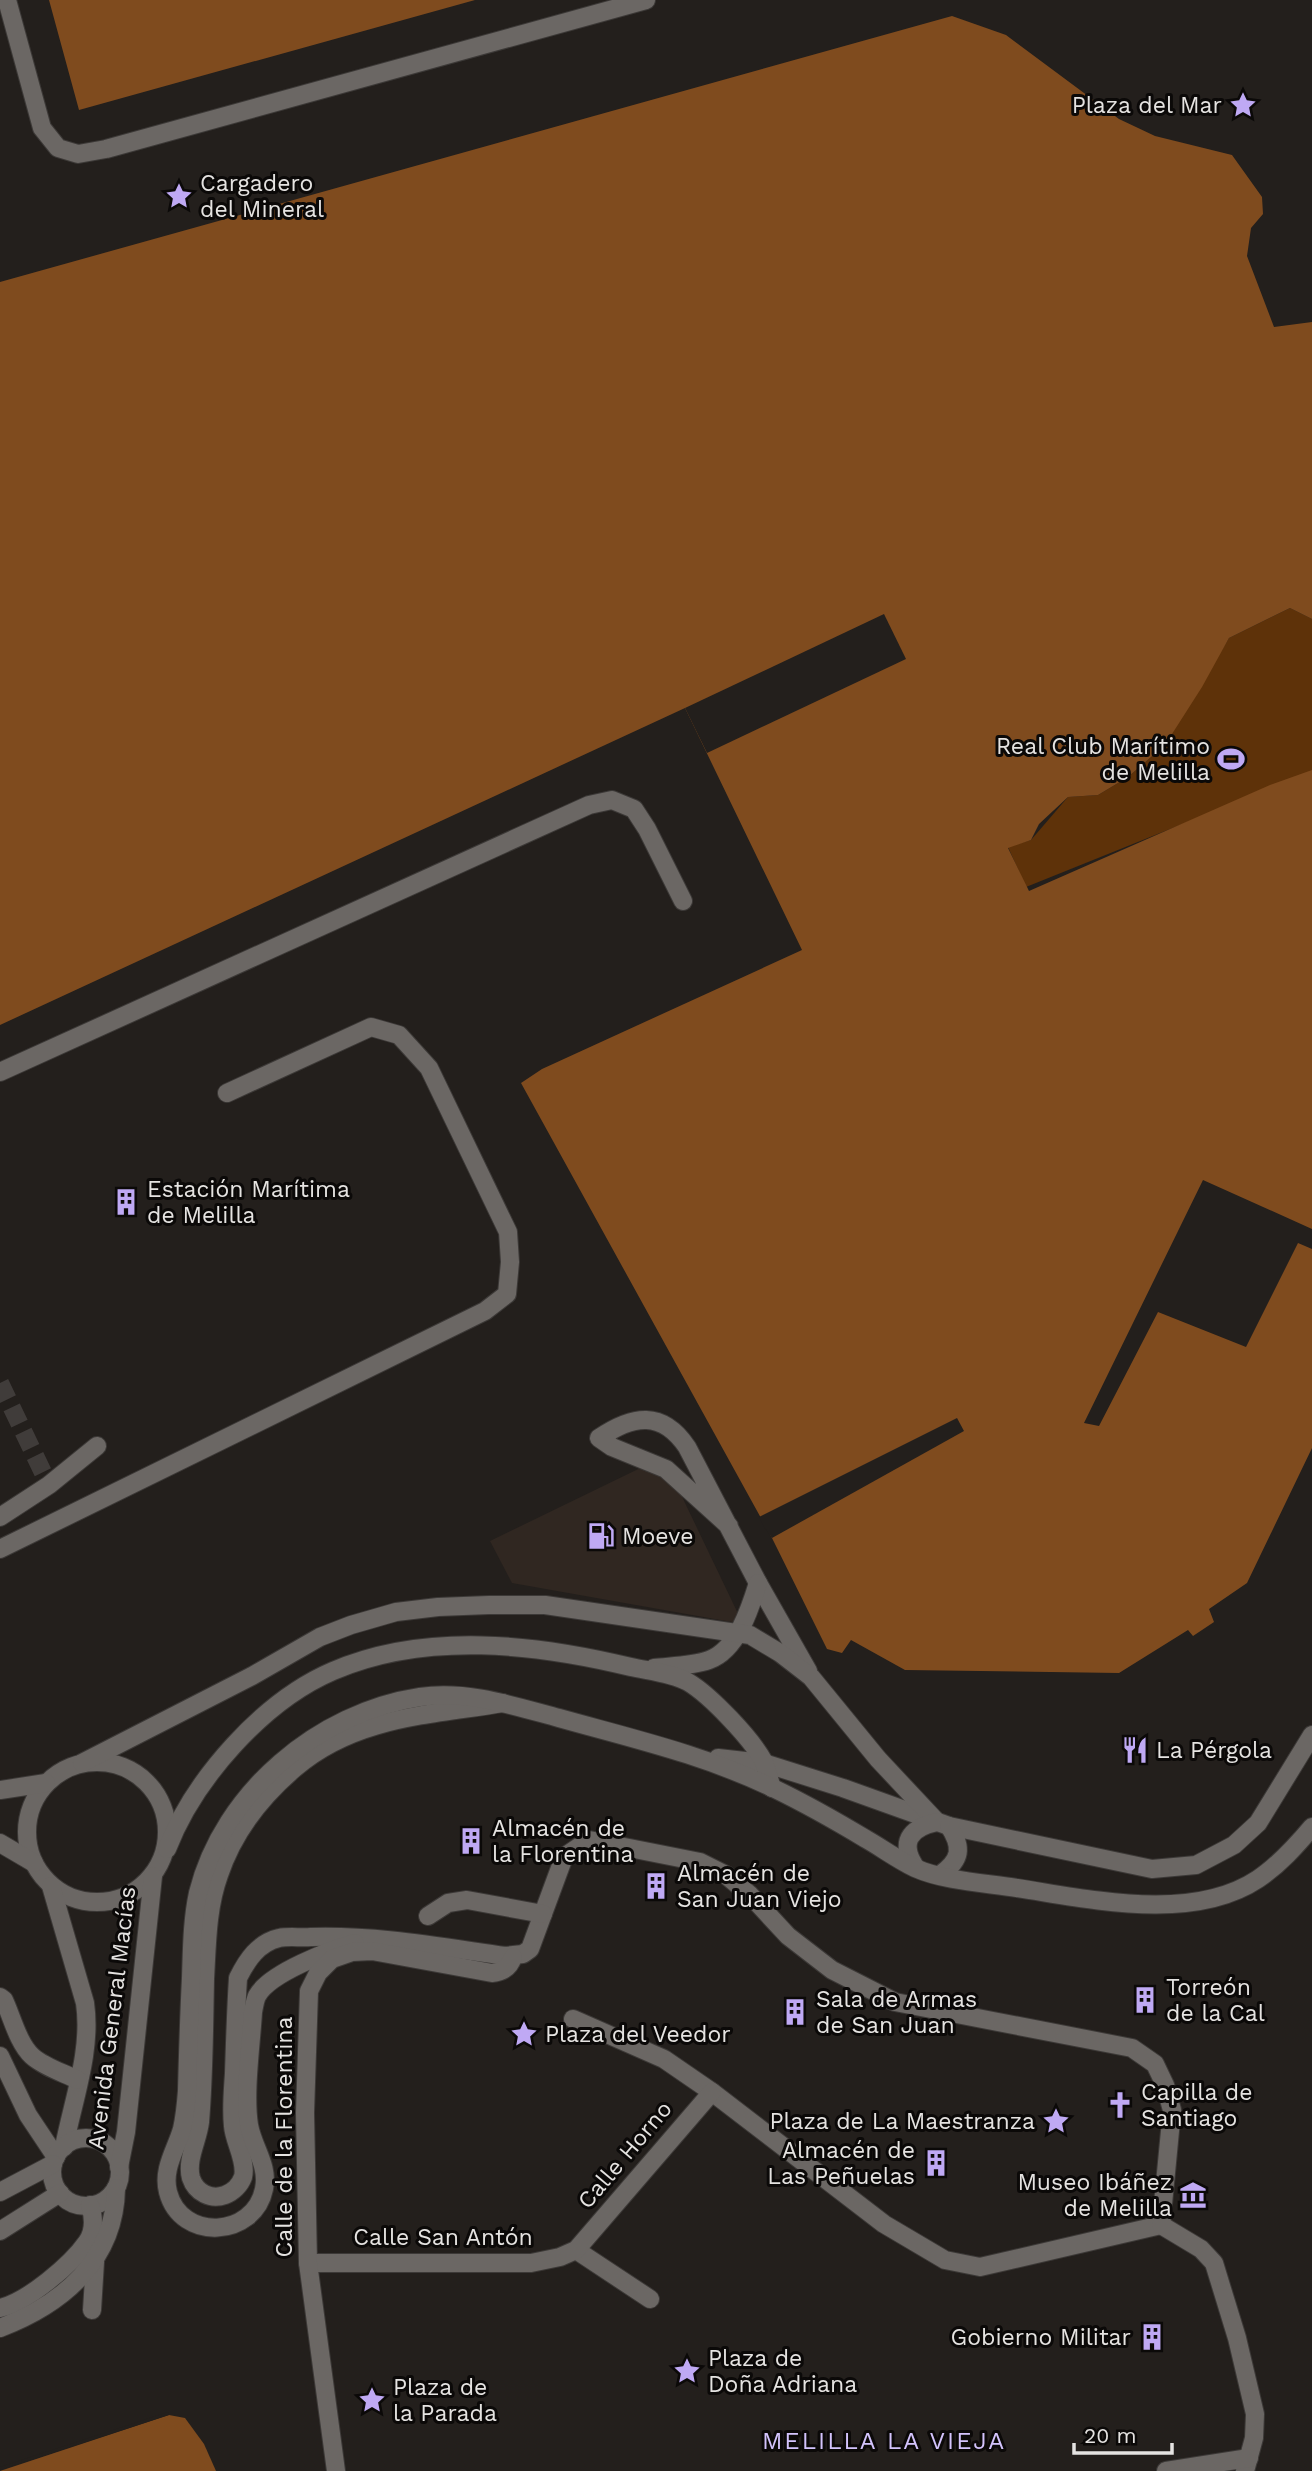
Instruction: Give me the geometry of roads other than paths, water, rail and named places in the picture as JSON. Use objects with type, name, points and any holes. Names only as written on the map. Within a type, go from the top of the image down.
[{"type":"street","points":[[7,0],[42,128],[58,148],[78,154],[646,0]]},
{"type":"street","points":[[0,1072],[589,805],[612,800],[634,809],[683,901]]},
{"type":"street","points":[[0,1549],[485,1311],[507,1294],[510,1262],[508,1232],[429,1068],[399,1035],[370,1027],[227,1093]]},
{"type":"street","points":[[729,1526],[666,1469],[612,1447],[598,1438],[617,1425],[641,1420],[660,1421],[677,1432],[687,1447],[811,1677],[878,1759],[957,1839],[958,1853],[953,1867],[940,1875]]},
{"type":"street","points":[[0,1517],[49,1485],[97,1446]]},
{"type":"street","points":[[640,1669],[711,1660],[740,1632],[758,1583]]},
{"type":"street","points":[[116,2188],[100,2203],[90,2206],[68,2200],[55,2185],[58,2156],[85,2050],[87,2020],[85,2003],[51,1886],[34,1863],[26,1835],[31,1807],[47,1783],[63,1770],[227,1690],[320,1637],[351,1625],[407,1611],[489,1605],[545,1605],[740,1632],[780,1653],[811,1677]]},
{"type":"street","points":[[51,1886],[75,1900],[104,1903],[132,1895],[153,1876],[179,1819],[215,1766],[272,1709],[332,1671],[404,1651],[491,1646],[539,1649],[687,1681],[746,1736],[764,1763],[772,1788]]},
{"type":"street","points":[[376,1938],[329,1951],[273,1980],[257,1996],[253,2012],[248,2111],[253,2141],[266,2174],[264,2193],[255,2210],[240,2223],[221,2229],[204,2227],[188,2220],[175,2208],[168,2192],[167,2174],[186,2108],[192,1928],[208,1860],[224,1829],[266,1776],[292,1753],[320,1732],[385,1704],[454,1694],[503,1703],[702,1757],[829,1817],[917,1869],[1064,1895],[1154,1906],[1211,1899],[1256,1881],[1293,1851],[1312,1827]]},
{"type":"street","points":[[503,1703],[417,1715],[385,1722],[343,1738],[296,1767],[251,1815],[233,1843],[219,1873],[207,1930],[200,2125],[190,2167],[194,2185],[210,2196],[219,2197],[237,2187],[243,2178],[244,2167],[235,2141],[232,2112],[238,1978],[247,1959],[261,1946],[278,1938],[376,1938],[513,1956]]},
{"type":"street","points":[[702,1757],[764,1763],[943,1824],[1152,1869],[1196,1865],[1234,1845],[1258,1823],[1312,1735]]},
{"type":"street","points":[[82,1763],[118,1764],[148,1782],[166,1814],[167,1849]]},
{"type":"street","points":[[0,1790],[47,1783]]},
{"type":"street","points":[[917,1869],[907,1855],[909,1838],[920,1826],[943,1824]]},
{"type":"street","name":"Calle de la Florentina","points":[[337,2471],[308,2263],[306,2034],[309,1991],[318,1973],[332,1959],[352,1952],[372,1951],[492,1973],[505,1969],[511,1964],[513,1956],[530,1949],[564,1857],[589,1840],[700,1862],[726,1875],[750,1895],[788,1936],[832,1970],[895,2002],[1132,2048],[1155,2064],[1165,2085],[1172,2110],[1161,2225]]},
{"type":"street","points":[[0,1843],[34,1863]]},
{"type":"street","name":"Avenida General Macías","points":[[119,2166],[126,2132],[153,1876]]},
{"type":"street","points":[[428,1916],[448,1903],[467,1900],[542,1914]]},
{"type":"street","points":[[247,1959],[273,1980]]},
{"type":"street","points":[[0,1997],[4,2000],[30,2054],[78,2080]]},
{"type":"street","points":[[573,2018],[664,2059],[712,2092],[884,2224],[945,2260],[980,2267],[1161,2225],[1201,2249],[1214,2263],[1237,2338],[1255,2414],[1254,2438],[1247,2465],[1166,2471]]},
{"type":"street","points":[[0,2056],[28,2115],[58,2156]]},
{"type":"street","name":"Calle Horno","points":[[576,2250],[712,2092]]},
{"type":"street","points":[[0,2192],[58,2156],[72,2141],[93,2138],[111,2148],[119,2166],[120,2177],[111,2227],[95,2262],[92,2310]]},
{"type":"street","points":[[0,2231],[60,2193]]},
{"type":"street","points":[[0,2308],[18,2301],[43,2284],[87,2242],[93,2223],[90,2206]]},
{"type":"street","points":[[576,2250],[650,2300]]},
{"type":"street","name":"Calle San Antón","points":[[308,2263],[531,2263],[560,2258],[576,2250]]},
{"type":"street","points":[[0,2328],[44,2308],[95,2262]]},
{"type":"tunnel","points":[[0,1383],[49,1485]]},
{"type":"place","name":"Plaza del Mar","points":[[1243,105]]},
{"type":"place","name":"Cargadero del Mineral","points":[[179,196]]},
{"type":"place","name":"Real Club Marítimo de Melilla","points":[[1231,759]]},
{"type":"place","name":"Estación Marítima de Melilla","points":[[126,1202]]},
{"type":"place","name":"Moeve","points":[[601,1536]]},
{"type":"place","name":"La Pérgola","points":[[1135,1750]]},
{"type":"place","name":"Almacén de la Florentina","points":[[471,1841]]},
{"type":"place","name":"Almacén de San Juan Viejo","points":[[656,1886]]},
{"type":"place","name":"Torreón de la Cal","points":[[1145,2000]]},
{"type":"place","name":"Sala de Armas de San Juan","points":[[795,2012]]},
{"type":"place","name":"Plaza del Veedor","points":[[524,2034]]},
{"type":"place","name":"Capilla de Santiago","points":[[1120,2105]]},
{"type":"place","name":"Plaza de La Maestranza","points":[[1056,2121]]},
{"type":"place","name":"Almacén de Las Peñuelas","points":[[936,2163]]},
{"type":"place","name":"Museo Ibáñez de Melilla","points":[[1193,2195]]},
{"type":"place","name":"Gobierno Militar","points":[[1152,2337]]},
{"type":"place","name":"Plaza de Doña Adriana","points":[[687,2371]]},
{"type":"place","name":"Plaza de la Parada","points":[[372,2400]]},
{"type":"district","name":"MELILLA LA VIEJA","points":[[884,2441]]}]
